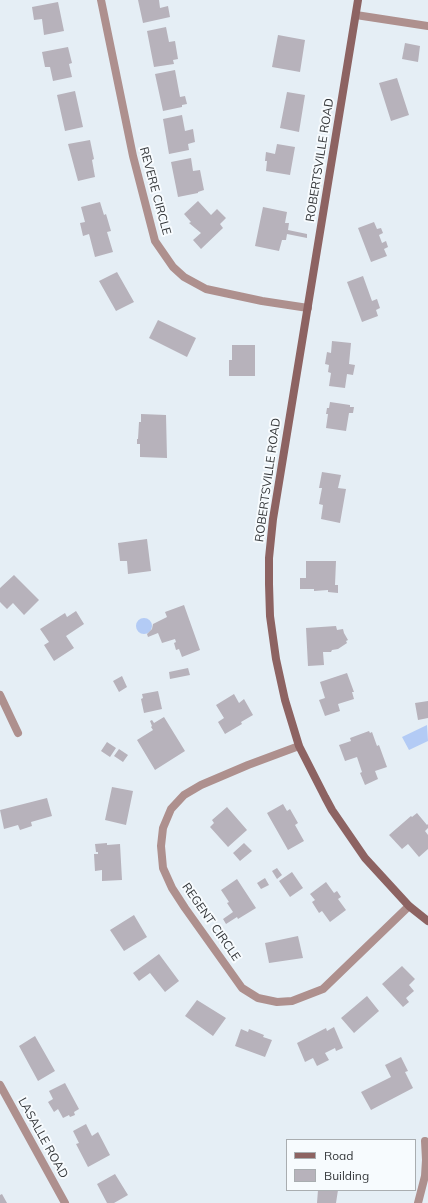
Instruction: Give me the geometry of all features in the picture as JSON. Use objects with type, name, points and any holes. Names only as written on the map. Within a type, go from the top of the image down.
[{"type":"street","name":"REVERE CIRCLE","points":[[101,0],[133,156],[155,241],[173,267],[184,277],[206,289],[262,301],[308,308]]},
{"type":"street","name":"ROBERTSVILLE ROAD","points":[[358,0],[273,519],[269,577],[270,616],[276,659],[285,700],[299,746],[332,810],[365,858],[409,906],[428,921]]},
{"type":"street","points":[[356,15],[428,26]]},
{"type":"street","points":[[0,695],[18,733]]},
{"type":"street","name":"REGENT CIRCLE","points":[[299,746],[248,765],[201,785],[184,795],[171,809],[163,828],[161,846],[163,868],[172,888],[185,908],[242,988],[258,998],[277,1002],[292,1001],[323,989],[409,906]]},
{"type":"street","name":"LASALLE ROAD","points":[[0,1085],[65,1203]]},
{"type":"street","points":[[418,1203],[425,1176],[425,1141]]},
{"type":"water","points":[[144,618],[151,623],[152,626],[147,633],[144,634],[137,629],[136,626],[141,619]]},
{"type":"water","points":[[427,725],[428,741],[409,750],[402,737]]},
{"type":"building","points":[[138,0],[159,0],[160,8],[168,6],[170,17],[143,23]]},
{"type":"building","points":[[58,2],[64,31],[44,35],[42,19],[34,20],[32,7]]},
{"type":"building","points":[[166,27],[169,42],[175,41],[178,59],[173,60],[174,64],[154,67],[147,31]]},
{"type":"building","points":[[278,35],[305,40],[300,72],[272,67]]},
{"type":"building","points":[[405,43],[420,46],[418,62],[402,59]]},
{"type":"building","points":[[68,47],[72,63],[69,64],[72,77],[53,81],[50,67],[45,67],[42,52]]},
{"type":"building","points":[[175,70],[180,97],[185,96],[187,104],[182,105],[182,107],[163,111],[155,74]]},
{"type":"building","points":[[397,78],[409,115],[391,121],[379,83]]},
{"type":"building","points":[[75,91],[83,127],[65,131],[57,95]]},
{"type":"building","points":[[287,92],[305,95],[299,132],[280,128]]},
{"type":"building","points":[[182,115],[185,131],[193,129],[195,142],[188,144],[189,150],[169,154],[163,119]]},
{"type":"building","points":[[90,140],[94,159],[92,160],[95,177],[78,181],[68,144]]},
{"type":"building","points":[[277,144],[295,147],[290,175],[266,171],[266,152],[275,154]]},
{"type":"building","points":[[191,158],[193,171],[200,170],[204,190],[198,193],[178,197],[171,162]]},
{"type":"building","points":[[198,201],[211,215],[217,209],[226,218],[220,224],[223,228],[201,249],[193,240],[201,233],[189,223],[191,222],[184,214]]},
{"type":"building","points":[[100,202],[104,215],[106,214],[111,231],[107,232],[113,252],[95,257],[89,234],[83,236],[80,223],[85,222],[81,207]]},
{"type":"building","points":[[263,207],[287,212],[285,223],[289,223],[288,230],[307,234],[307,238],[287,234],[286,240],[282,240],[279,251],[255,246]]},
{"type":"building","points":[[374,222],[377,229],[381,228],[383,233],[379,235],[382,243],[386,241],[388,247],[384,249],[387,256],[371,262],[358,228]]},
{"type":"building","points":[[117,272],[134,302],[116,311],[99,281]]},
{"type":"building","points":[[363,276],[372,301],[377,299],[380,308],[376,310],[378,316],[362,322],[347,282]]},
{"type":"building","points":[[158,320],[196,338],[187,357],[149,338]]},
{"type":"building","points":[[332,341],[351,343],[349,364],[355,365],[353,375],[347,374],[345,388],[329,386],[331,373],[328,372],[329,365],[325,364],[327,352],[331,353]]},
{"type":"building","points":[[232,345],[255,345],[255,376],[229,376],[229,360],[232,360]]},
{"type":"building","points":[[330,402],[354,407],[353,413],[349,413],[346,431],[326,428],[328,414],[326,414]]},
{"type":"building","points":[[141,414],[166,415],[167,458],[140,457],[140,444],[137,444],[137,439],[139,422],[141,422]]},
{"type":"building","points":[[322,472],[341,475],[338,488],[346,489],[340,523],[321,519],[323,505],[319,504],[322,488],[319,488]]},
{"type":"building","points":[[147,539],[151,571],[128,574],[127,561],[120,561],[118,543]]},
{"type":"building","points":[[306,561],[336,561],[335,585],[338,585],[338,593],[328,592],[328,590],[314,591],[314,589],[300,589],[300,578],[306,578]]},
{"type":"building","points":[[14,575],[39,600],[24,615],[13,603],[7,609],[0,602],[0,588]]},
{"type":"building","points":[[184,605],[200,650],[182,657],[179,649],[176,650],[174,643],[176,642],[175,639],[162,643],[158,633],[148,637],[147,634],[152,629],[153,624],[167,617],[165,612]]},
{"type":"building","points":[[76,611],[84,624],[66,636],[74,648],[54,661],[44,645],[49,642],[40,629],[65,613],[67,617]]},
{"type":"building","points":[[336,626],[337,630],[343,629],[348,640],[346,641],[347,643],[338,649],[332,650],[331,652],[323,652],[324,665],[308,666],[306,628]]},
{"type":"building","points":[[188,668],[190,675],[170,679],[169,672]]},
{"type":"building","points":[[347,673],[354,692],[352,692],[354,699],[338,704],[340,711],[325,716],[319,700],[325,698],[320,682]]},
{"type":"building","points":[[122,676],[127,687],[119,692],[113,681]]},
{"type":"building","points":[[158,691],[162,709],[144,713],[141,699],[143,698],[142,694]]},
{"type":"building","points":[[234,694],[239,703],[244,699],[253,715],[241,722],[242,724],[225,734],[218,722],[224,718],[216,705]]},
{"type":"building","points":[[428,701],[428,718],[418,720],[415,703]]},
{"type":"building","points":[[164,717],[185,751],[155,770],[137,740],[153,730],[150,721],[152,720],[154,723]]},
{"type":"building","points":[[369,731],[370,733],[372,732],[377,746],[379,745],[387,767],[375,771],[378,779],[365,785],[360,773],[362,772],[357,757],[345,761],[339,745],[351,741],[350,738]]},
{"type":"building","points":[[107,742],[116,748],[110,757],[101,751]]},
{"type":"building","points":[[119,749],[128,755],[123,762],[114,756]]},
{"type":"building","points":[[112,787],[133,791],[126,825],[105,820]]},
{"type":"building","points":[[47,798],[52,816],[31,822],[32,826],[20,830],[18,825],[4,829],[0,810]]},
{"type":"building","points":[[283,804],[287,811],[290,809],[298,823],[295,825],[304,841],[288,850],[267,813]]},
{"type":"building","points":[[227,807],[247,830],[228,847],[210,827],[214,823],[212,820]]},
{"type":"building","points":[[417,813],[427,825],[428,824],[428,828],[425,831],[428,835],[428,849],[419,857],[408,844],[402,849],[389,835],[411,816],[412,817]]},
{"type":"building","points":[[107,843],[107,845],[120,844],[122,880],[102,881],[102,870],[95,871],[94,854],[98,854],[98,852],[96,852],[95,844]]},
{"type":"building","points":[[244,843],[252,851],[240,861],[233,853]]},
{"type":"building","points":[[277,868],[282,875],[277,879],[272,871]]},
{"type":"building","points":[[292,872],[303,888],[290,897],[279,881]]},
{"type":"building","points":[[265,878],[269,885],[261,889],[257,883]]},
{"type":"building","points":[[237,879],[256,908],[238,919],[237,917],[226,924],[223,919],[233,912],[227,903],[229,902],[221,890]]},
{"type":"building","points":[[326,882],[334,893],[337,891],[341,897],[338,899],[346,910],[330,922],[322,911],[319,913],[312,902],[315,900],[310,894]]},
{"type":"building","points":[[134,915],[147,937],[124,951],[110,930]]},
{"type":"building","points":[[298,936],[303,958],[269,963],[265,943]]},
{"type":"building","points":[[159,954],[179,981],[165,992],[150,973],[139,981],[133,973]]},
{"type":"building","points":[[402,966],[415,979],[409,985],[414,991],[406,998],[409,1002],[403,1007],[382,984]]},
{"type":"building","points":[[367,996],[379,1011],[354,1033],[341,1018]]},
{"type":"building","points":[[197,1000],[226,1018],[213,1036],[185,1016]]},
{"type":"building","points":[[334,1027],[343,1048],[336,1051],[335,1048],[325,1053],[329,1060],[317,1066],[313,1058],[305,1062],[297,1043],[326,1028],[327,1031]]},
{"type":"building","points":[[241,1029],[248,1032],[249,1029],[272,1040],[265,1057],[235,1046]]},
{"type":"building","points":[[35,1036],[55,1071],[38,1081],[19,1046]]},
{"type":"building","points":[[401,1057],[408,1071],[405,1072],[413,1088],[371,1110],[361,1092],[391,1077],[385,1065]]},
{"type":"building","points":[[65,1083],[79,1109],[74,1112],[75,1115],[70,1117],[69,1115],[63,1118],[58,1109],[54,1112],[48,1102],[53,1099],[49,1091]]},
{"type":"building","points":[[86,1124],[92,1136],[98,1132],[110,1155],[88,1167],[76,1144],[79,1143],[73,1131]]},
{"type":"building","points":[[115,1174],[128,1195],[114,1203],[107,1203],[97,1184]]},
{"type":"building","points":[[318,1191],[338,1191],[336,1203],[317,1203]]},
{"type":"building","points":[[2,1194],[7,1203],[0,1203],[0,1195]]}]
